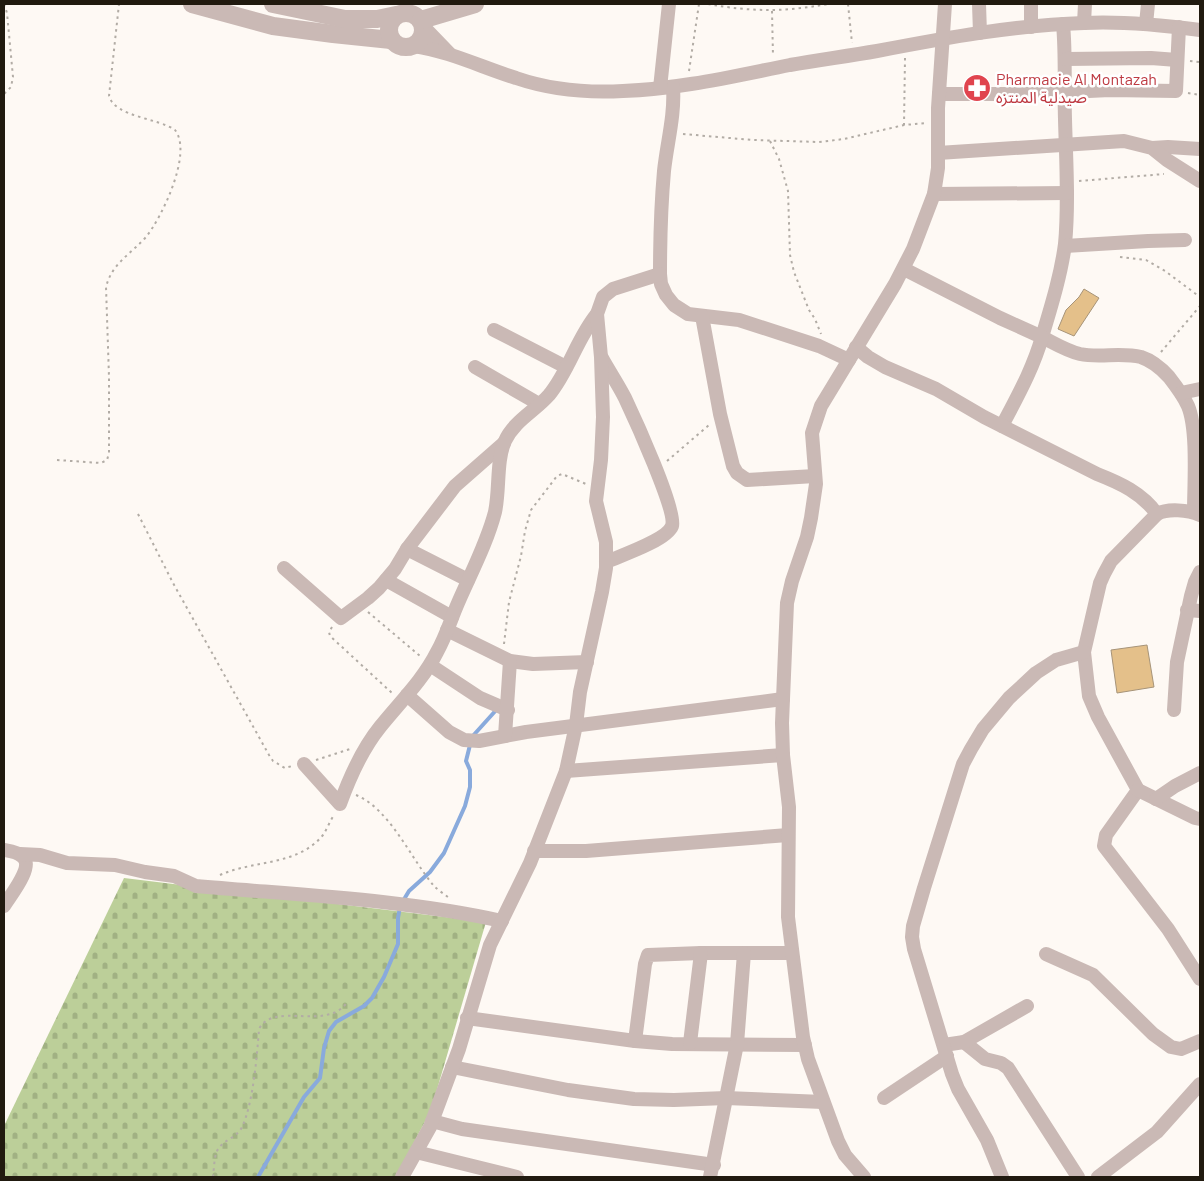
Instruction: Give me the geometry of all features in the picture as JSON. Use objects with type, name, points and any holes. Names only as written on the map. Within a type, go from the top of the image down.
[{"type":"street","points":[[192,4],[273,26],[391,40],[401,46],[433,48],[514,78],[562,90],[602,92],[688,85],[944,38],[1030,27],[1084,23],[1146,24],[1200,30]]},
{"type":"street","points":[[273,4],[344,19],[413,18],[441,4]]},
{"type":"street","points":[[391,40],[388,28],[389,23],[475,4]]},
{"type":"street","points":[[669,4],[666,88],[674,107],[669,132],[662,196],[661,284],[670,301],[688,314],[739,320],[818,346],[849,360]]},
{"type":"street","points":[[864,1177],[845,1154],[823,1102],[805,1045],[792,953],[788,917],[789,807],[783,755],[782,699],[787,603],[792,581],[807,537],[814,498],[815,476],[812,433],[815,421],[821,406],[904,269],[934,194],[938,168],[939,94],[945,4]]},
{"type":"street","points":[[979,4],[980,33]]},
{"type":"street","points":[[1030,27],[1031,4]]},
{"type":"street","points":[[1084,23],[1085,4]]},
{"type":"street","points":[[1146,24],[1148,4]]},
{"type":"street","points":[[413,18],[421,38],[413,46]]},
{"type":"street","points":[[413,18],[450,54]]},
{"type":"street","points":[[1002,426],[1037,356],[1051,309],[1065,246],[1066,60],[1064,24]]},
{"type":"street","points":[[939,94],[1130,90],[1176,91],[1179,27]]},
{"type":"street","points":[[1066,60],[1151,58],[1177,60]]},
{"type":"street","points":[[938,152],[1124,141],[1152,148],[1200,149]]},
{"type":"street","points":[[1152,148],[1200,181]]},
{"type":"street","points":[[934,194],[1066,187]]},
{"type":"street","points":[[1065,246],[1185,240]]},
{"type":"street","points":[[904,269],[1067,350],[1081,354],[1125,355],[1154,362],[1162,368],[1181,393],[1188,406],[1192,424],[1197,514],[1164,510],[1156,514],[1111,561],[1100,583],[1084,652],[1089,696],[1098,717],[1138,790],[1200,819]]},
{"type":"street","points":[[402,1177],[432,1120],[452,1067],[490,946],[534,851],[566,771],[576,725],[580,692],[602,592],[606,562],[606,542],[596,501],[601,460],[603,417],[597,314],[600,301],[606,294],[623,285],[660,274]]},
{"type":"street","points":[[284,568],[341,618],[374,593],[386,580],[455,486],[504,442],[516,425],[553,390],[588,325],[597,314]]},
{"type":"street","points":[[702,316],[720,414],[733,466],[741,478],[756,480],[815,476]]},
{"type":"street","points":[[494,330],[566,367]]},
{"type":"street","points":[[856,348],[885,367],[936,390],[1002,426],[1123,485],[1146,500],[1156,514]]},
{"type":"street","points":[[601,358],[624,396],[656,471],[671,509],[673,520],[672,526],[664,535],[634,551],[606,562]]},
{"type":"street","points":[[475,366],[539,404]]},
{"type":"street","points":[[1181,393],[1200,389]]},
{"type":"street","points":[[304,764],[340,804],[345,790],[378,729],[430,665],[450,624],[494,512],[499,490],[500,454],[504,442]]},
{"type":"street","points":[[407,549],[468,580]]},
{"type":"street","points":[[1174,710],[1177,662],[1194,611],[1195,582],[1200,572]]},
{"type":"street","points":[[386,580],[450,624],[508,660],[533,664],[587,662]]},
{"type":"street","points":[[1002,1177],[987,1140],[958,1089],[914,949],[913,926],[963,764],[983,730],[1009,698],[1036,673],[1056,660],[1084,652]]},
{"type":"street","points":[[505,736],[508,710],[508,660]]},
{"type":"street","points":[[430,665],[480,698],[508,710]]},
{"type":"street","points":[[404,699],[464,740],[479,741],[576,725],[782,699]]},
{"type":"street","points":[[566,771],[783,755]]},
{"type":"street","points":[[1156,799],[1175,786],[1200,773]]},
{"type":"street","points":[[1138,790],[1106,835],[1104,846],[1168,929],[1200,979]]},
{"type":"street","points":[[534,851],[586,851],[788,835]]},
{"type":"street","points":[[4,850],[20,854],[40,855],[66,862],[115,865],[174,876],[196,886],[401,904],[462,912],[502,922]]},
{"type":"street","points":[[4,906],[26,868],[26,861],[20,854]]},
{"type":"street","points":[[690,1043],[700,953]]},
{"type":"street","points":[[432,1120],[462,1129],[712,1171],[737,1044],[744,953]]},
{"type":"street","points":[[635,1041],[647,957],[654,954],[792,953]]},
{"type":"street","points":[[1046,954],[1093,975],[1153,1034],[1171,1047],[1181,1049],[1200,1041]]},
{"type":"street","points":[[884,1098],[945,1051],[1027,1006]]},
{"type":"street","points":[[467,1018],[635,1041],[805,1045]]},
{"type":"street","points":[[964,1042],[985,1059],[1001,1063],[1008,1068],[1078,1177]]},
{"type":"street","points":[[452,1067],[568,1090],[634,1099],[726,1098],[823,1102]]},
{"type":"street","points":[[1098,1177],[1157,1132],[1200,1087]]},
{"type":"street","points":[[416,1152],[517,1177]]},
{"type":"path","points":[[4,4],[7,13],[13,77],[11,87],[4,94]]},
{"type":"path","points":[[57,460],[101,463],[107,460],[109,453],[110,377],[106,287],[115,267],[146,236],[156,220],[174,182],[179,161],[179,137],[175,130],[122,110],[111,101],[109,96],[119,4]]},
{"type":"path","points":[[688,85],[699,4]]},
{"type":"path","points":[[708,4],[743,10],[772,10],[828,4]]},
{"type":"path","points":[[848,4],[852,54]]},
{"type":"path","points":[[772,10],[774,69]]},
{"type":"path","points":[[904,125],[905,45]]},
{"type":"path","points":[[669,132],[770,141],[819,142],[844,139],[904,125],[938,122]]},
{"type":"path","points":[[770,141],[779,159],[788,191],[790,255],[794,272],[809,310],[821,331],[818,346]]},
{"type":"path","points":[[1066,187],[1187,173]]},
{"type":"path","points":[[1117,256],[1146,260],[1166,271],[1200,297]]},
{"type":"path","points":[[1154,362],[1200,306]]},
{"type":"path","points":[[656,471],[720,414]]},
{"type":"path","points":[[508,660],[504,649],[509,602],[531,510],[557,476],[562,474],[597,488]]},
{"type":"path","points":[[138,514],[173,583],[273,761],[285,768],[304,764],[371,741]]},
{"type":"path","points":[[359,604],[430,665]]},
{"type":"path","points":[[341,618],[329,630],[330,636],[404,699]]},
{"type":"path","points":[[345,790],[364,798],[376,808],[408,848],[434,886],[455,902],[462,912]]},
{"type":"path","points":[[196,886],[231,870],[285,858],[303,851],[322,836],[340,804]]},
{"type":"path","points":[[213,1177],[217,1151],[222,1144],[239,1132],[243,1125],[249,1104],[259,1029],[262,1023],[268,1019],[281,1016],[330,1015],[344,1007],[348,1001]]},
{"type":"green space","points":[[124,878],[486,922],[431,1110],[396,1177],[4,1177],[4,1126]]},
{"type":"building","points":[[1084,289],[1099,298],[1074,336],[1058,329],[1066,310]]},
{"type":"building","points":[[1147,645],[1154,687],[1117,693],[1111,650]]},
{"type":"waterway","points":[[471,738],[498,708]]},
{"type":"waterway","points":[[403,901],[409,891],[430,872],[444,853],[465,806],[470,787],[470,770],[466,761],[470,745]]},
{"type":"waterway","points":[[258,1177],[304,1097],[320,1078],[324,1048],[329,1031],[336,1022],[364,1006],[372,998],[384,977],[398,944],[400,907]]},
{"type":"place","name":"Pharmacie Al Montazah صيدلية المنتزه","points":[[977,88]]}]
